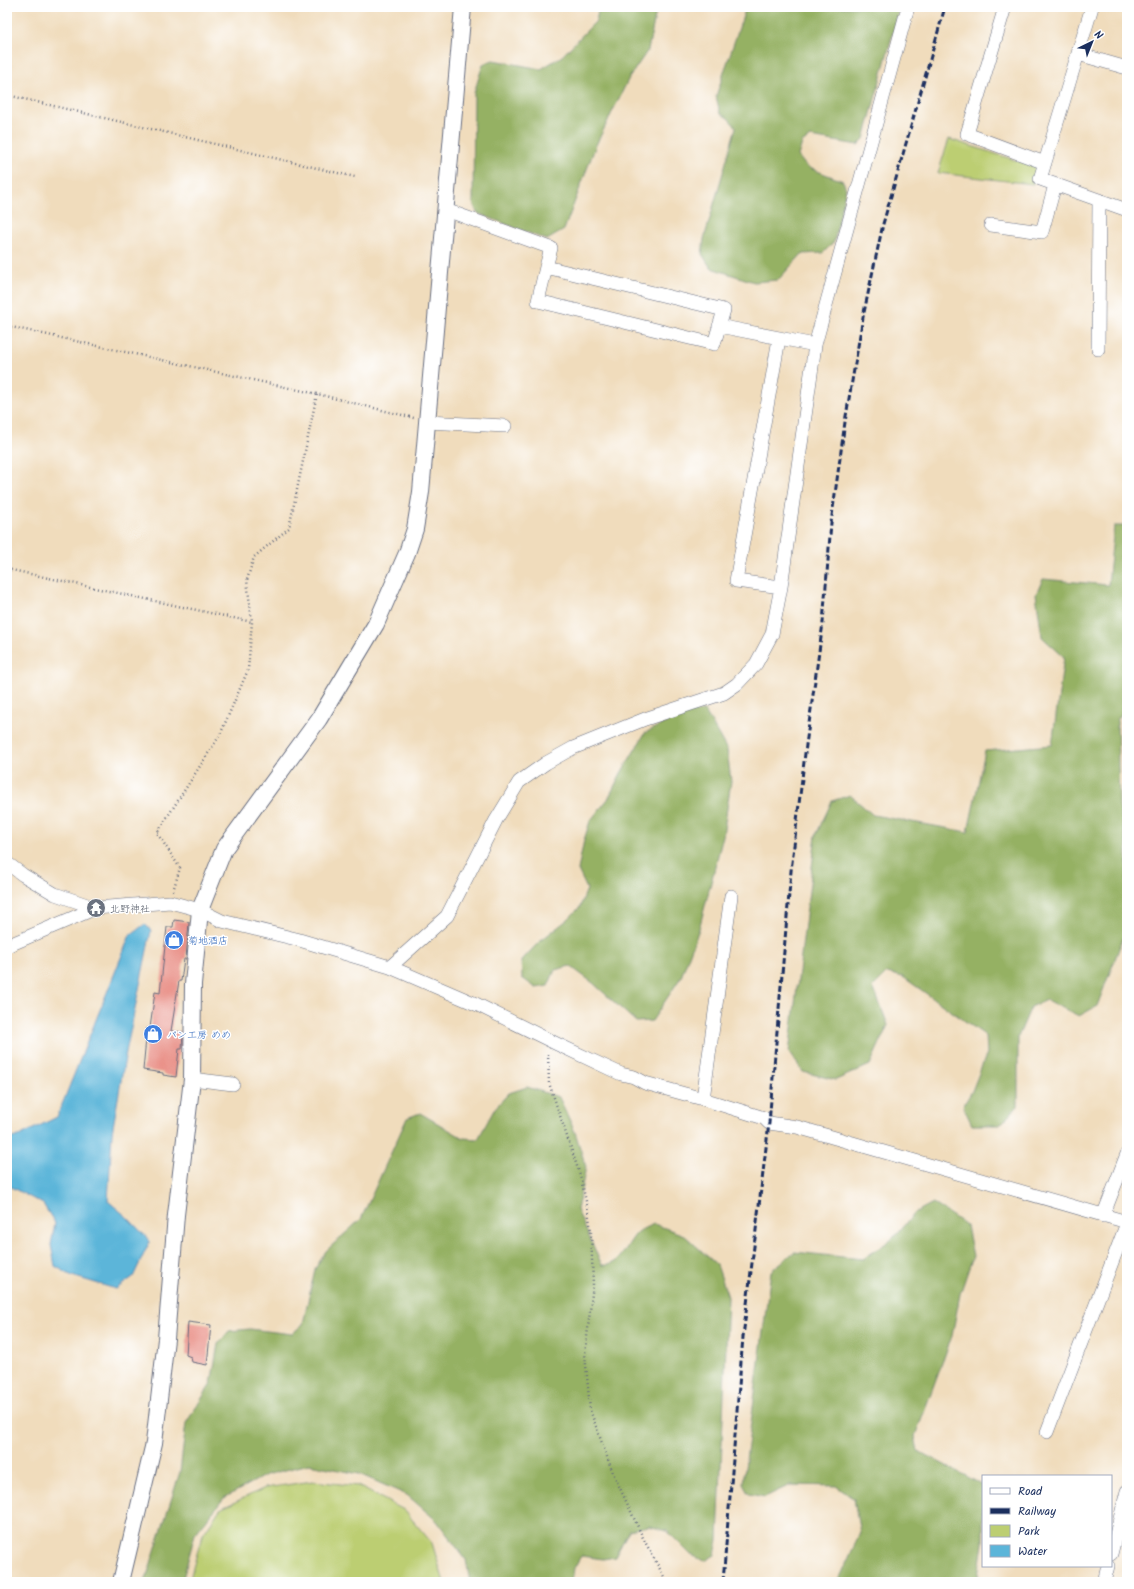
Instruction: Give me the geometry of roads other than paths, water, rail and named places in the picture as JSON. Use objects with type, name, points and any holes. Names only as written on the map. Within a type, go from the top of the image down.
[{"type":"street","points":[[121,1582],[154,1443],[166,1339],[176,1215],[192,1079],[193,984],[200,910],[224,849],[319,719],[376,624],[407,553],[415,530],[421,492],[464,7]]},
{"type":"street","points":[[390,967],[446,916],[496,820],[519,782],[546,763],[573,748],[645,719],[724,693],[737,684],[756,664],[772,634],[781,587],[816,346],[908,7]]},
{"type":"street","points":[[1005,7],[967,134],[1045,163]]},
{"type":"street","points":[[1092,7],[1040,179],[1127,210]]},
{"type":"street","points":[[1078,54],[1127,68]]},
{"type":"street","points":[[991,225],[1042,232],[1056,185]]},
{"type":"street","points":[[1098,349],[1099,200]]},
{"type":"street","points":[[446,210],[551,248],[546,267],[538,301],[714,344],[724,310],[546,267]]},
{"type":"street","points":[[719,326],[816,346]]},
{"type":"street","points":[[779,338],[736,581],[781,587]]},
{"type":"street","points":[[427,422],[505,426]]},
{"type":"street","points":[[7,863],[23,876],[55,894],[96,908]]},
{"type":"street","points":[[703,1099],[731,896]]},
{"type":"street","points":[[7,946],[96,908],[170,902],[200,910],[222,921],[296,939],[390,967],[478,1005],[621,1074],[634,1077],[645,1083],[764,1118],[769,1123],[798,1127],[1127,1222],[1046,1432]]},
{"type":"street","points":[[192,1079],[233,1084]]},
{"type":"street","points":[[1103,1216],[1127,1154]]},
{"type":"street","points":[[1112,1550],[1127,1491]]},
{"type":"street","points":[[1104,1582],[1108,1567]]},
{"type":"water","points":[[145,924],[151,931],[126,1052],[112,1133],[108,1201],[127,1217],[150,1241],[133,1277],[116,1289],[72,1276],[55,1266],[51,1245],[55,1223],[43,1204],[7,1185],[7,1140],[21,1135],[57,1117],[130,935]]},
{"type":"railway","points":[[723,1582],[743,1337],[769,1123],[791,871],[806,745],[823,623],[831,523],[845,422],[863,317],[883,224],[945,7]]},
{"type":"place","name":"北野神社","points":[[96,908]]},
{"type":"place","name":"菊地酒店","points":[[174,940]]},
{"type":"place","name":"パン工房 めめ","points":[[153,1034]]}]
